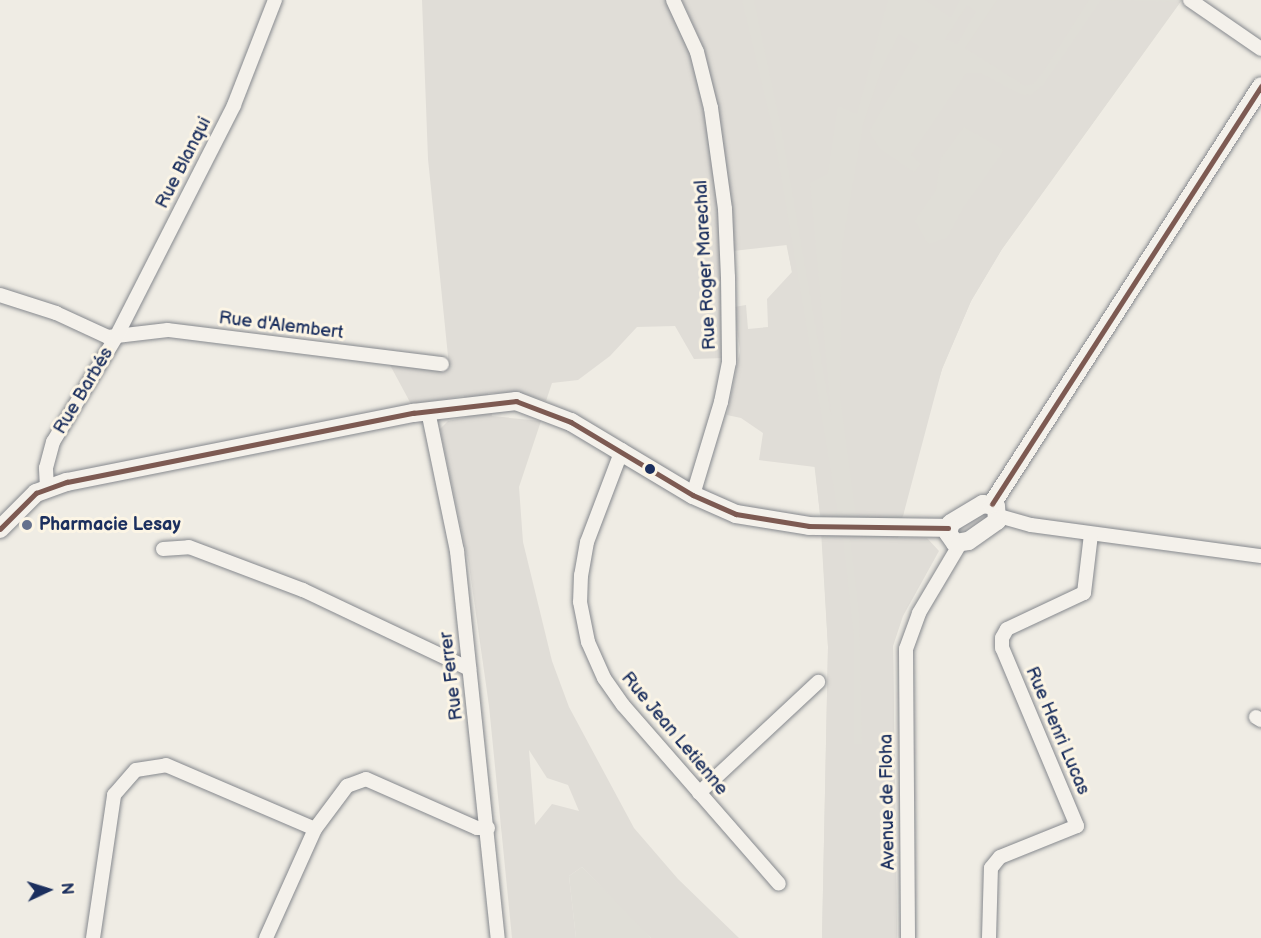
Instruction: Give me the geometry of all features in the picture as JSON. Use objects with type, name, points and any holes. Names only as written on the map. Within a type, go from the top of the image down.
[{"type":"street","name":"Rue Blanqui","points":[[116,337],[234,105],[274,0]]},
{"type":"street","name":"Rue Roger Marechal","points":[[673,0],[697,52],[711,108],[725,209],[728,277],[729,362],[722,402],[693,495]]},
{"type":"street","points":[[1190,0],[1261,49]]},
{"type":"street","points":[[948,528],[951,539],[960,544],[994,526],[995,510],[1261,86]]},
{"type":"street","points":[[0,294],[116,337]]},
{"type":"street","name":"Rue d'Alembert","points":[[116,337],[129,332],[168,330],[442,364]]},
{"type":"street","name":"Rue Barbés","points":[[47,488],[46,468],[53,442],[116,337]]},
{"type":"street","points":[[0,529],[36,493],[47,488],[428,411],[500,402],[533,406],[621,450],[693,495],[748,518],[828,528],[948,528],[983,504],[995,510],[1091,534],[1261,556]]},
{"type":"street","name":"Rue Ferrer","points":[[428,411],[457,551],[498,938]]},
{"type":"street","name":"Rue Jean Letienne","points":[[621,450],[587,542],[581,575],[582,624],[604,678],[699,793],[779,884]]},
{"type":"street","name":"Rue Henri Lucas","points":[[989,938],[991,868],[1000,857],[1077,826],[1002,648],[1002,638],[1007,628],[1084,593],[1091,562],[1091,534]]},
{"type":"street","name":"Avenue de Floha","points":[[908,938],[904,665],[913,624],[960,544]]},
{"type":"street","points":[[163,549],[189,547],[303,590],[469,669]]},
{"type":"street","points":[[699,793],[818,682]]},
{"type":"street","points":[[93,938],[114,795],[136,770],[166,765],[315,829]]},
{"type":"street","points":[[266,938],[315,829],[347,786],[366,779],[477,828],[488,828]]},
{"type":"shaded area","points":[[422,0],[668,0],[694,63],[714,165],[723,254],[724,358],[694,359],[675,326],[637,327],[610,356],[578,380],[552,383],[546,401],[521,393],[488,393],[492,416],[541,421],[519,487],[523,542],[552,661],[569,707],[634,828],[678,879],[739,938],[651,938],[582,867],[569,876],[576,938],[512,938],[489,706],[469,565],[440,429],[448,421],[467,417],[464,396],[411,404],[390,365],[437,371],[449,366],[428,159]],"holes":[[[529,750],[547,778],[568,785],[579,811],[552,804],[535,825]]]},
{"type":"shaded area","points":[[682,0],[742,0],[774,134],[838,513],[820,514],[815,467],[759,460],[763,433],[741,418],[727,415],[740,351],[734,307],[746,305],[748,329],[768,327],[767,299],[792,272],[787,245],[733,251],[732,208],[713,86],[704,49]]},
{"type":"shaded area","points":[[736,0],[1182,0],[1002,249],[971,301],[942,369],[916,456],[898,538],[893,646],[897,938],[822,938],[828,647],[820,514],[792,272]]},
{"type":"shaded area","points":[[754,0],[888,0],[857,114],[838,106],[828,174],[810,183],[832,422],[781,128]]},
{"type":"shaded area","points":[[925,0],[960,0],[951,18]]},
{"type":"shaded area","points":[[997,0],[1089,0],[1042,74],[1033,84],[1025,86],[965,48]]},
{"type":"shaded area","points":[[1101,0],[1180,2],[1002,249],[971,301],[942,369],[903,516],[856,517],[840,397],[842,245],[863,125],[883,65],[899,34],[919,46],[869,132],[880,149],[914,172],[921,164],[911,155],[966,73],[981,73],[1020,94],[1031,95],[1043,85]],"holes":[[[964,127],[1004,150],[963,208],[947,238],[928,244],[915,221],[936,190],[941,158]]]},
{"type":"shaded area","points":[[967,5],[976,12],[957,44],[945,39]]},
{"type":"shaded area","points":[[850,537],[927,538],[939,551],[903,616],[893,646],[897,938],[822,938],[828,647],[822,539],[843,538],[854,638],[854,744],[862,744],[859,612]]},
{"type":"shaded area","points":[[582,867],[651,938],[576,938],[569,876]]},
{"type":"transit line","points":[[992,504],[1261,86]]},
{"type":"transit line","points":[[0,529],[36,493],[67,482],[413,413],[516,401],[571,422],[693,495],[736,514],[809,526],[948,528]]},
{"type":"place","name":"Pharmacie Lesay","points":[[27,525]]}]
